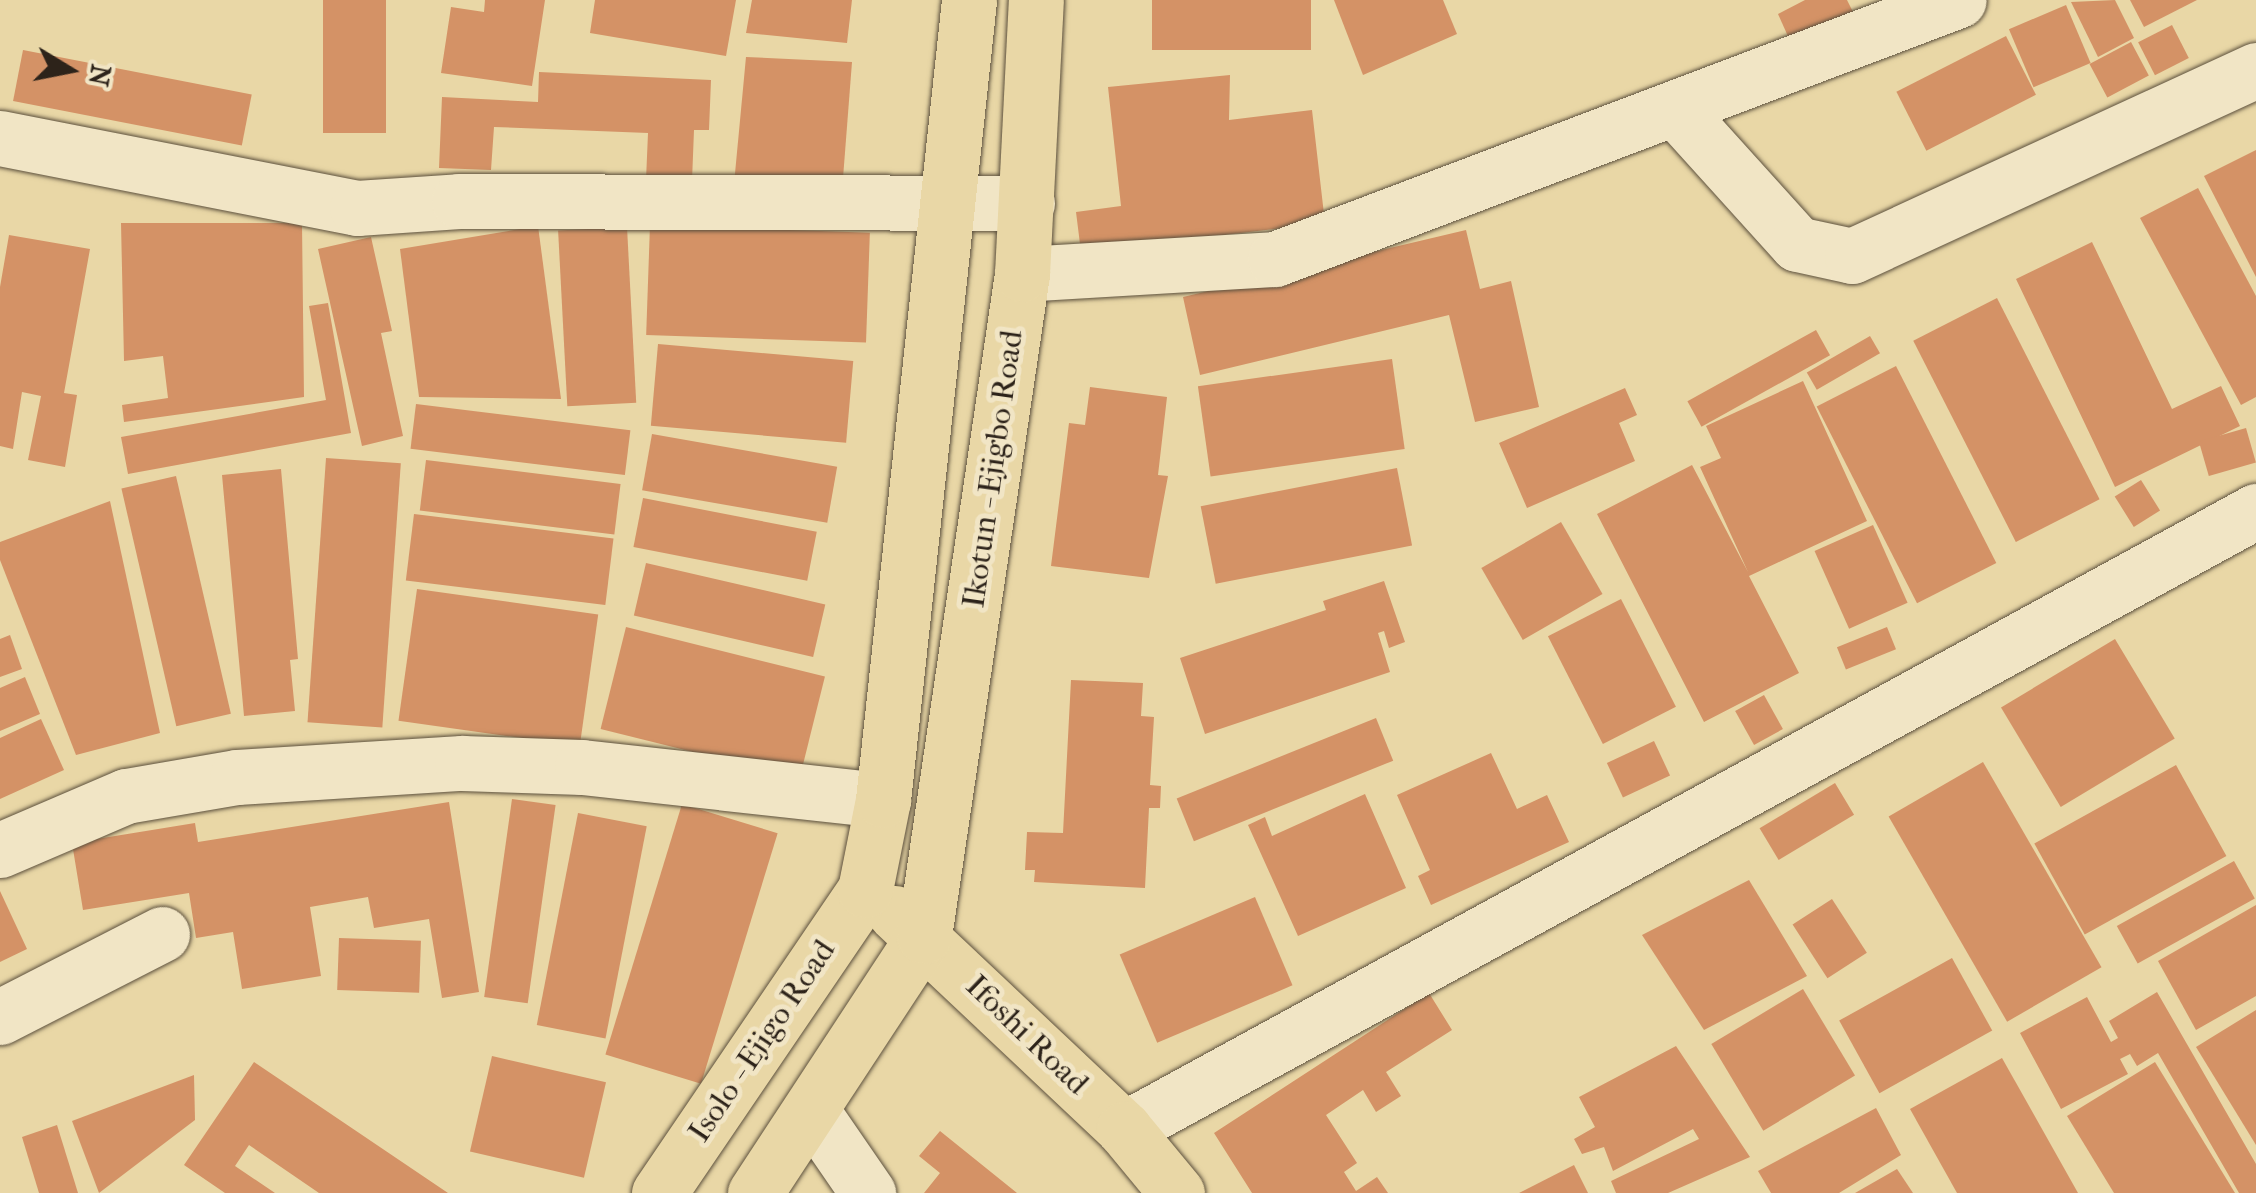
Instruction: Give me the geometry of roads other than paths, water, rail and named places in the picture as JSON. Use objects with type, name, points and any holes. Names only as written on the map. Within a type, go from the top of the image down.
[{"type":"main road","points":[[866,890],[883,800],[950,200],[968,0]]},
{"type":"main road","name":"Ikotun - Ejigbo Road","points":[[924,936],[1022,274],[1036,0]]},
{"type":"main road","name":"Ifoshi Road","points":[[866,890],[924,936],[1124,1128],[1176,1193]]},
{"type":"main road","name":"Isolo - Ejigo Road","points":[[658,1193],[866,890]]},
{"type":"main road","points":[[754,1193],[924,936]]},
{"type":"street","points":[[1022,274],[1275,259],[1676,111],[1959,0]]},
{"type":"street","points":[[1676,111],[1798,244],[1852,256],[2256,70]]},
{"type":"street","points":[[0,138],[357,208],[459,201],[1028,203]]},
{"type":"street","points":[[1124,1128],[2256,512]]},
{"type":"street","points":[[0,850],[126,796],[237,777],[462,763],[582,766],[883,800]]},
{"type":"street","points":[[0,1017],[162,934]]},
{"type":"street","points":[[812,1110],[868,1193]]}]
